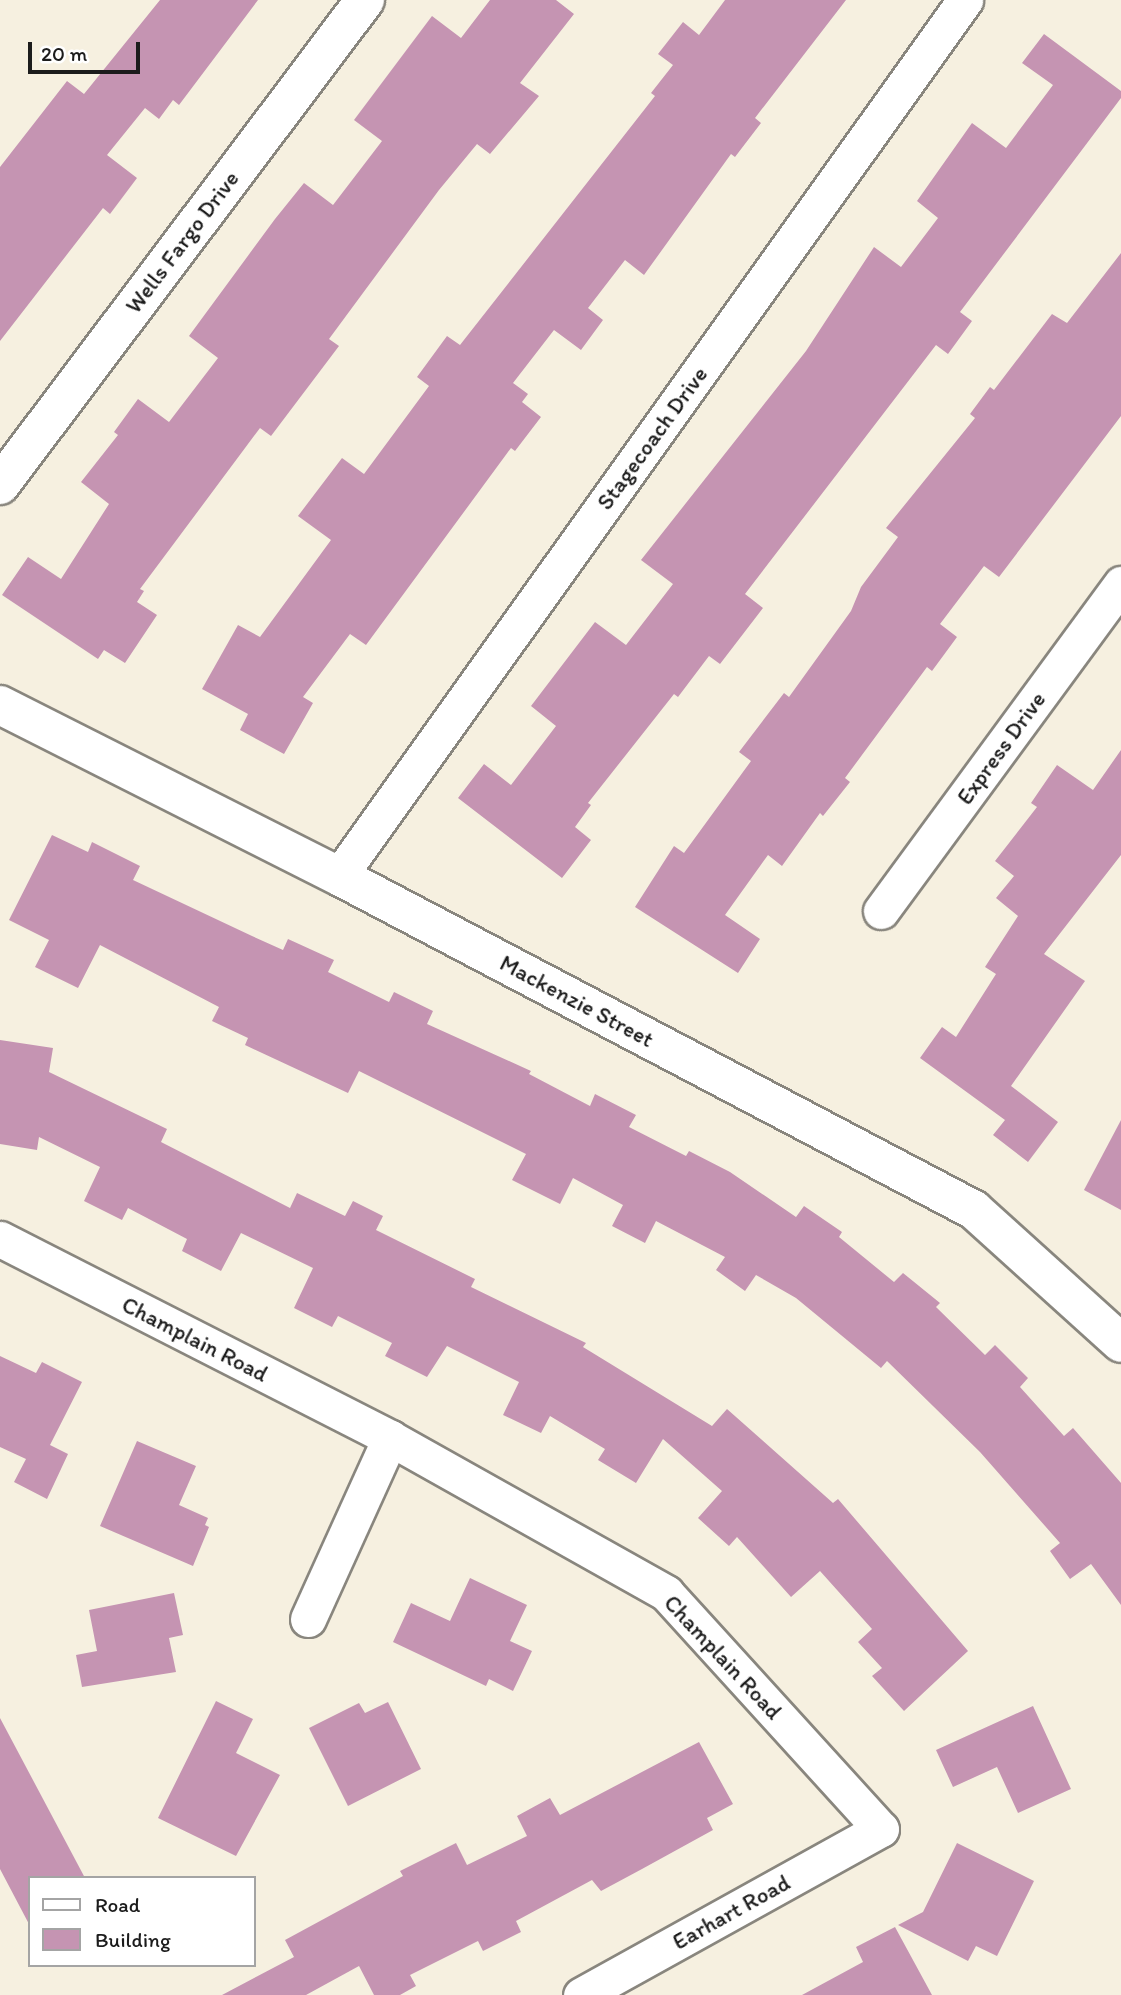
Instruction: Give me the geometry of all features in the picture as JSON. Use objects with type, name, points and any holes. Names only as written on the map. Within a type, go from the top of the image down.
[{"type":"street","name":"Wells Fargo Drive","points":[[0,485],[365,0]]},
{"type":"street","name":"Stagecoach Drive","points":[[339,876],[965,0]]},
{"type":"street","name":"Express Drive","points":[[881,911],[1121,584]]},
{"type":"street","name":"Mackenzie Street","points":[[0,705],[339,876],[974,1210],[1121,1343]]},
{"type":"street","name":"Champlain Road","points":[[0,1239],[390,1438],[666,1593],[881,1829]]},
{"type":"street","points":[[308,1619],[390,1438]]},
{"type":"street","name":"Earhart Road","points":[[581,1995],[881,1829]]},
{"type":"building","points":[[160,0],[258,0],[179,105],[173,100],[159,119],[145,108],[107,155],[137,178],[110,214],[103,208],[0,341],[0,167],[67,81],[84,94]]},
{"type":"building","points":[[490,0],[556,0],[574,14],[520,83],[539,96],[490,154],[477,144],[439,190],[329,339],[339,346],[271,436],[260,428],[140,589],[144,591],[137,602],[157,615],[125,663],[104,650],[98,659],[2,595],[28,557],[61,579],[109,504],[81,482],[118,435],[114,432],[138,399],[169,422],[218,358],[189,336],[275,219],[304,183],[333,205],[382,141],[354,120],[432,16],[461,38]]},
{"type":"building","points":[[725,0],[846,0],[755,118],[761,123],[735,157],[731,154],[644,275],[625,260],[588,308],[603,320],[581,350],[554,330],[513,383],[528,394],[522,402],[541,417],[515,451],[511,448],[366,645],[350,634],[303,697],[313,703],[284,754],[240,730],[248,714],[202,689],[238,625],[260,637],[331,540],[298,516],[342,458],[364,474],[429,386],[417,377],[447,336],[460,345],[655,96],[651,93],[673,65],[658,54],[683,22],[699,35]]},
{"type":"building","points":[[1044,34],[1121,91],[1121,98],[960,312],[972,321],[948,354],[936,345],[745,594],[763,608],[720,664],[709,656],[678,697],[674,694],[588,803],[591,805],[575,827],[591,840],[562,878],[458,798],[484,764],[511,785],[556,726],[531,706],[595,622],[626,645],[673,584],[641,560],[806,351],[874,247],[901,267],[938,218],[917,201],[972,123],[1006,148],[1053,85],[1022,63]]},
{"type":"building","points":[[1121,253],[1121,416],[999,577],[984,566],[940,624],[957,637],[932,671],[927,667],[845,778],[850,782],[823,816],[820,813],[782,866],[768,855],[725,915],[760,939],[738,973],[635,907],[674,846],[684,853],[751,761],[739,752],[784,693],[789,697],[851,611],[861,587],[898,537],[886,528],[975,418],[970,414],[990,387],[994,390],[1052,314],[1067,323]]},
{"type":"building","points":[[1121,750],[1121,855],[1044,954],[1085,981],[1011,1086],[1058,1122],[1028,1162],[993,1135],[1005,1120],[920,1058],[942,1027],[956,1037],[996,974],[985,967],[1018,916],[996,898],[1014,876],[995,861],[1037,807],[1031,803],[1057,765],[1093,790]]},
{"type":"building","points":[[52,835],[88,852],[92,842],[140,866],[133,880],[283,950],[288,939],[334,960],[328,972],[389,1002],[394,992],[433,1011],[427,1024],[531,1071],[529,1074],[590,1106],[595,1094],[636,1115],[629,1127],[686,1156],[689,1151],[730,1172],[796,1217],[804,1206],[842,1232],[839,1237],[894,1282],[903,1273],[940,1303],[936,1307],[985,1355],[995,1345],[1028,1378],[1020,1387],[1064,1436],[1073,1428],[1121,1483],[1121,1605],[1091,1564],[1070,1579],[1050,1551],[1060,1543],[980,1452],[887,1361],[881,1368],[796,1298],[756,1275],[745,1291],[716,1270],[725,1257],[656,1221],[645,1243],[612,1226],[623,1205],[573,1178],[560,1204],[512,1180],[526,1154],[359,1071],[348,1093],[245,1045],[248,1038],[212,1021],[219,1007],[100,945],[78,988],[35,967],[49,940],[9,920]]},
{"type":"building","points":[[0,1040],[53,1048],[49,1072],[167,1129],[161,1142],[290,1208],[297,1193],[345,1216],[353,1201],[383,1216],[376,1230],[475,1279],[471,1287],[586,1343],[583,1347],[712,1426],[727,1409],[833,1503],[838,1499],[968,1651],[904,1711],[872,1676],[882,1668],[858,1642],[872,1629],[820,1571],[791,1597],[737,1537],[729,1546],[698,1518],[722,1491],[663,1439],[636,1483],[598,1460],[605,1449],[550,1416],[541,1433],[503,1415],[519,1382],[447,1346],[427,1377],[385,1356],[392,1343],[338,1316],[332,1327],[294,1308],[313,1268],[241,1233],[221,1271],[182,1251],[187,1239],[128,1208],[122,1220],[84,1201],[100,1167],[39,1137],[37,1150],[0,1144]]},
{"type":"building","points":[[1121,1120],[1121,1210],[1084,1190]]},
{"type":"building","points":[[0,1356],[36,1373],[42,1362],[82,1382],[50,1445],[68,1454],[47,1499],[14,1482],[26,1459],[0,1447]]},
{"type":"building","points":[[137,1441],[196,1466],[179,1505],[208,1518],[205,1525],[209,1527],[193,1566],[100,1526]]},
{"type":"building","points":[[470,1578],[527,1605],[510,1641],[532,1651],[513,1691],[489,1679],[486,1686],[393,1642],[411,1603],[450,1621]]},
{"type":"building","points":[[174,1593],[183,1635],[169,1638],[176,1672],[82,1687],[76,1655],[97,1651],[89,1610]]},
{"type":"building","points":[[216,1701],[253,1719],[236,1753],[280,1775],[236,1856],[158,1818]]},
{"type":"building","points":[[388,1702],[421,1769],[348,1806],[309,1728],[359,1703],[365,1713]]},
{"type":"building","points":[[1033,1706],[1071,1789],[1018,1813],[997,1767],[953,1787],[936,1750]]},
{"type":"building","points":[[0,1718],[84,1876],[28,1876],[28,1922],[0,1869]]},
{"type":"building","points":[[699,1742],[733,1804],[707,1818],[713,1830],[601,1891],[592,1880],[516,1921],[521,1932],[483,1951],[478,1941],[410,1975],[416,1986],[400,1995],[374,1995],[359,1966],[306,1995],[222,1995],[294,1957],[285,1940],[403,1876],[400,1871],[456,1843],[467,1865],[527,1836],[517,1816],[550,1798],[560,1815]]},
{"type":"building","points":[[957,1843],[1034,1881],[997,1956],[976,1946],[968,1961],[898,1925],[923,1912]]},
{"type":"building","points":[[895,1927],[932,1995],[802,1995],[863,1962],[856,1947]]}]
